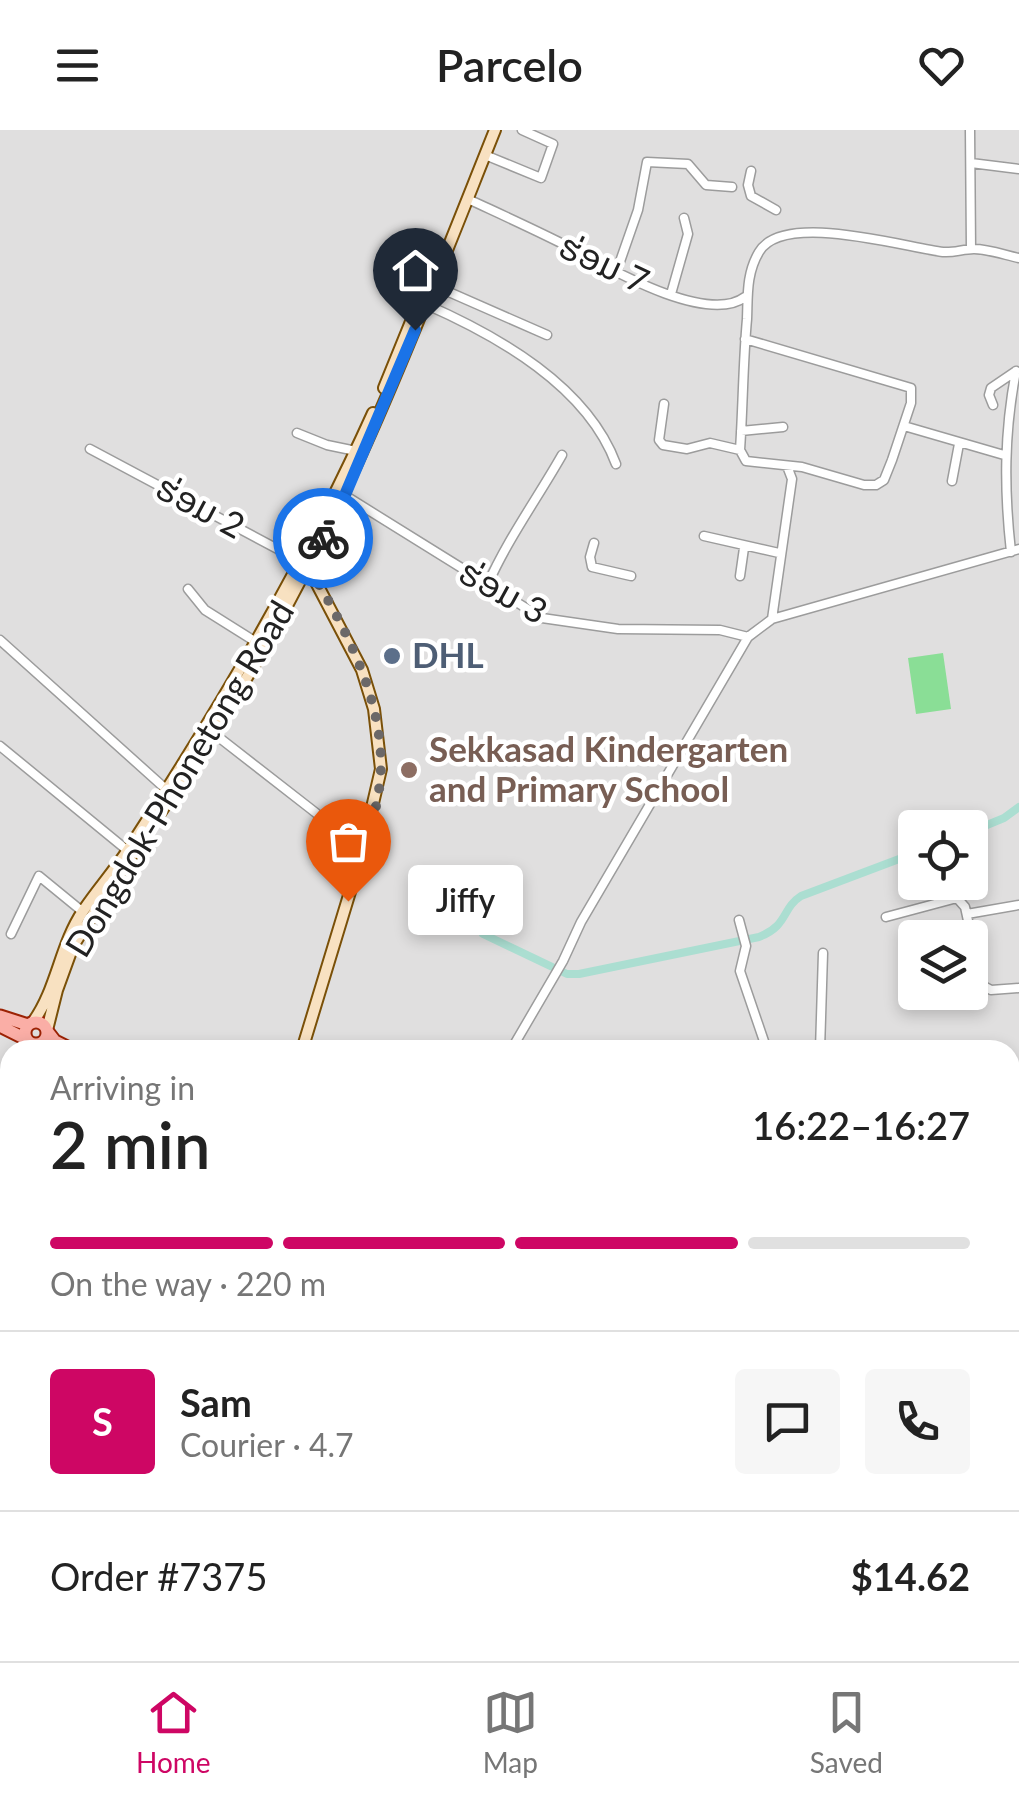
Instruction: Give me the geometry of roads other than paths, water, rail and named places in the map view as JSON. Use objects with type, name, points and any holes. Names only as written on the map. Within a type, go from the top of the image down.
[{"type":"main road","name":"Dongdok-Phonetong Road","points":[[169,792],[265,646],[341,493],[425,304],[492,130]]},
{"type":"main road","name":"Dongdok-Phonetong Road","points":[[341,493],[492,130]]},
{"type":"main road","name":"Dongdok-Phonetong Road","points":[[54,987],[74,946],[305,564]]},
{"type":"main road","points":[[305,564],[362,670],[374,709],[381,768],[360,860],[305,1040]]},
{"type":"main road","name":"Dongdok-Phonetong Road","points":[[54,987],[60,954],[83,912],[130,853]]},
{"type":"main road","points":[[31,1040],[30,1023],[54,987]]},
{"type":"main road","points":[[45,1040],[54,987]]},
{"type":"main road","points":[[0,1016],[42,1023],[53,1040]]},
{"type":"main road","points":[[0,1026],[27,1040]]},
{"type":"street","points":[[485,155],[540,178],[553,146],[522,130]]},
{"type":"street","points":[[970,130],[971,249]]},
{"type":"street","points":[[616,272],[638,210],[647,162],[688,164],[706,184],[732,187]]},
{"type":"street","points":[[971,164],[1019,169]]},
{"type":"street","points":[[751,171],[751,196],[776,210]]},
{"type":"street","name":"ຮ່ອມ 7","points":[[468,199],[616,272],[671,294],[723,305],[745,297]]},
{"type":"street","points":[[671,294],[688,234],[684,218]]},
{"type":"street","points":[[745,338],[911,388],[912,403],[904,426],[884,480],[876,485],[787,466],[746,462],[740,450],[745,297],[759,251],[772,237],[781,235],[853,236],[945,252],[971,249],[1019,258]]},
{"type":"street","points":[[433,284],[548,336]]},
{"type":"street","points":[[425,304],[469,323],[522,354],[560,383],[606,437],[616,464]]},
{"type":"street","points":[[517,1040],[581,922],[748,637],[772,620],[1015,550],[1004,493],[1004,455],[1016,371],[991,388],[993,405]]},
{"type":"street","points":[[664,404],[659,440],[663,445],[687,449],[702,443],[740,450]]},
{"type":"street","points":[[741,431],[783,426]]},
{"type":"street","points":[[904,426],[1004,455]]},
{"type":"street","points":[[297,433],[356,452]]},
{"type":"street","points":[[952,482],[959,444]]},
{"type":"street","name":"ຮ່ອມ 2","points":[[90,449],[305,564]]},
{"type":"street","points":[[486,586],[505,544],[518,530],[562,455]]},
{"type":"street","points":[[772,620],[792,479],[787,466]]},
{"type":"street","name":"ຮ່ອມ 3","points":[[341,493],[486,586],[550,621],[618,629],[720,630],[748,637]]},
{"type":"street","points":[[704,536],[779,553]]},
{"type":"street","points":[[594,543],[592,567],[630,576]]},
{"type":"street","points":[[740,576],[744,548]]},
{"type":"street","points":[[188,589],[205,610],[256,642]]},
{"type":"street","points":[[2,645],[169,792]]},
{"type":"street","points":[[212,732],[316,813],[360,860]]},
{"type":"street","points":[[0,746],[130,853]]},
{"type":"street","points":[[10,934],[38,876],[83,912]]},
{"type":"street","points":[[886,917],[958,898],[967,914],[985,989],[1019,988]]},
{"type":"street","points":[[967,914],[1019,904]]},
{"type":"street","points":[[739,920],[746,946],[740,972],[764,1040]]},
{"type":"street","points":[[820,1040],[823,953]]},
{"type":"waterway","points":[[988,825],[1019,807]]},
{"type":"waterway","points":[[483,934],[567,974],[579,974],[759,937],[775,927],[801,896],[898,859]]},
{"type":"place","name":"DHL","points":[[392,656]]},
{"type":"place","name":"Sekkasad Kindergarten and Primary School","points":[[409,770]]},
{"type":"place","name":"Jiffy","points":[[348,901]]}]
